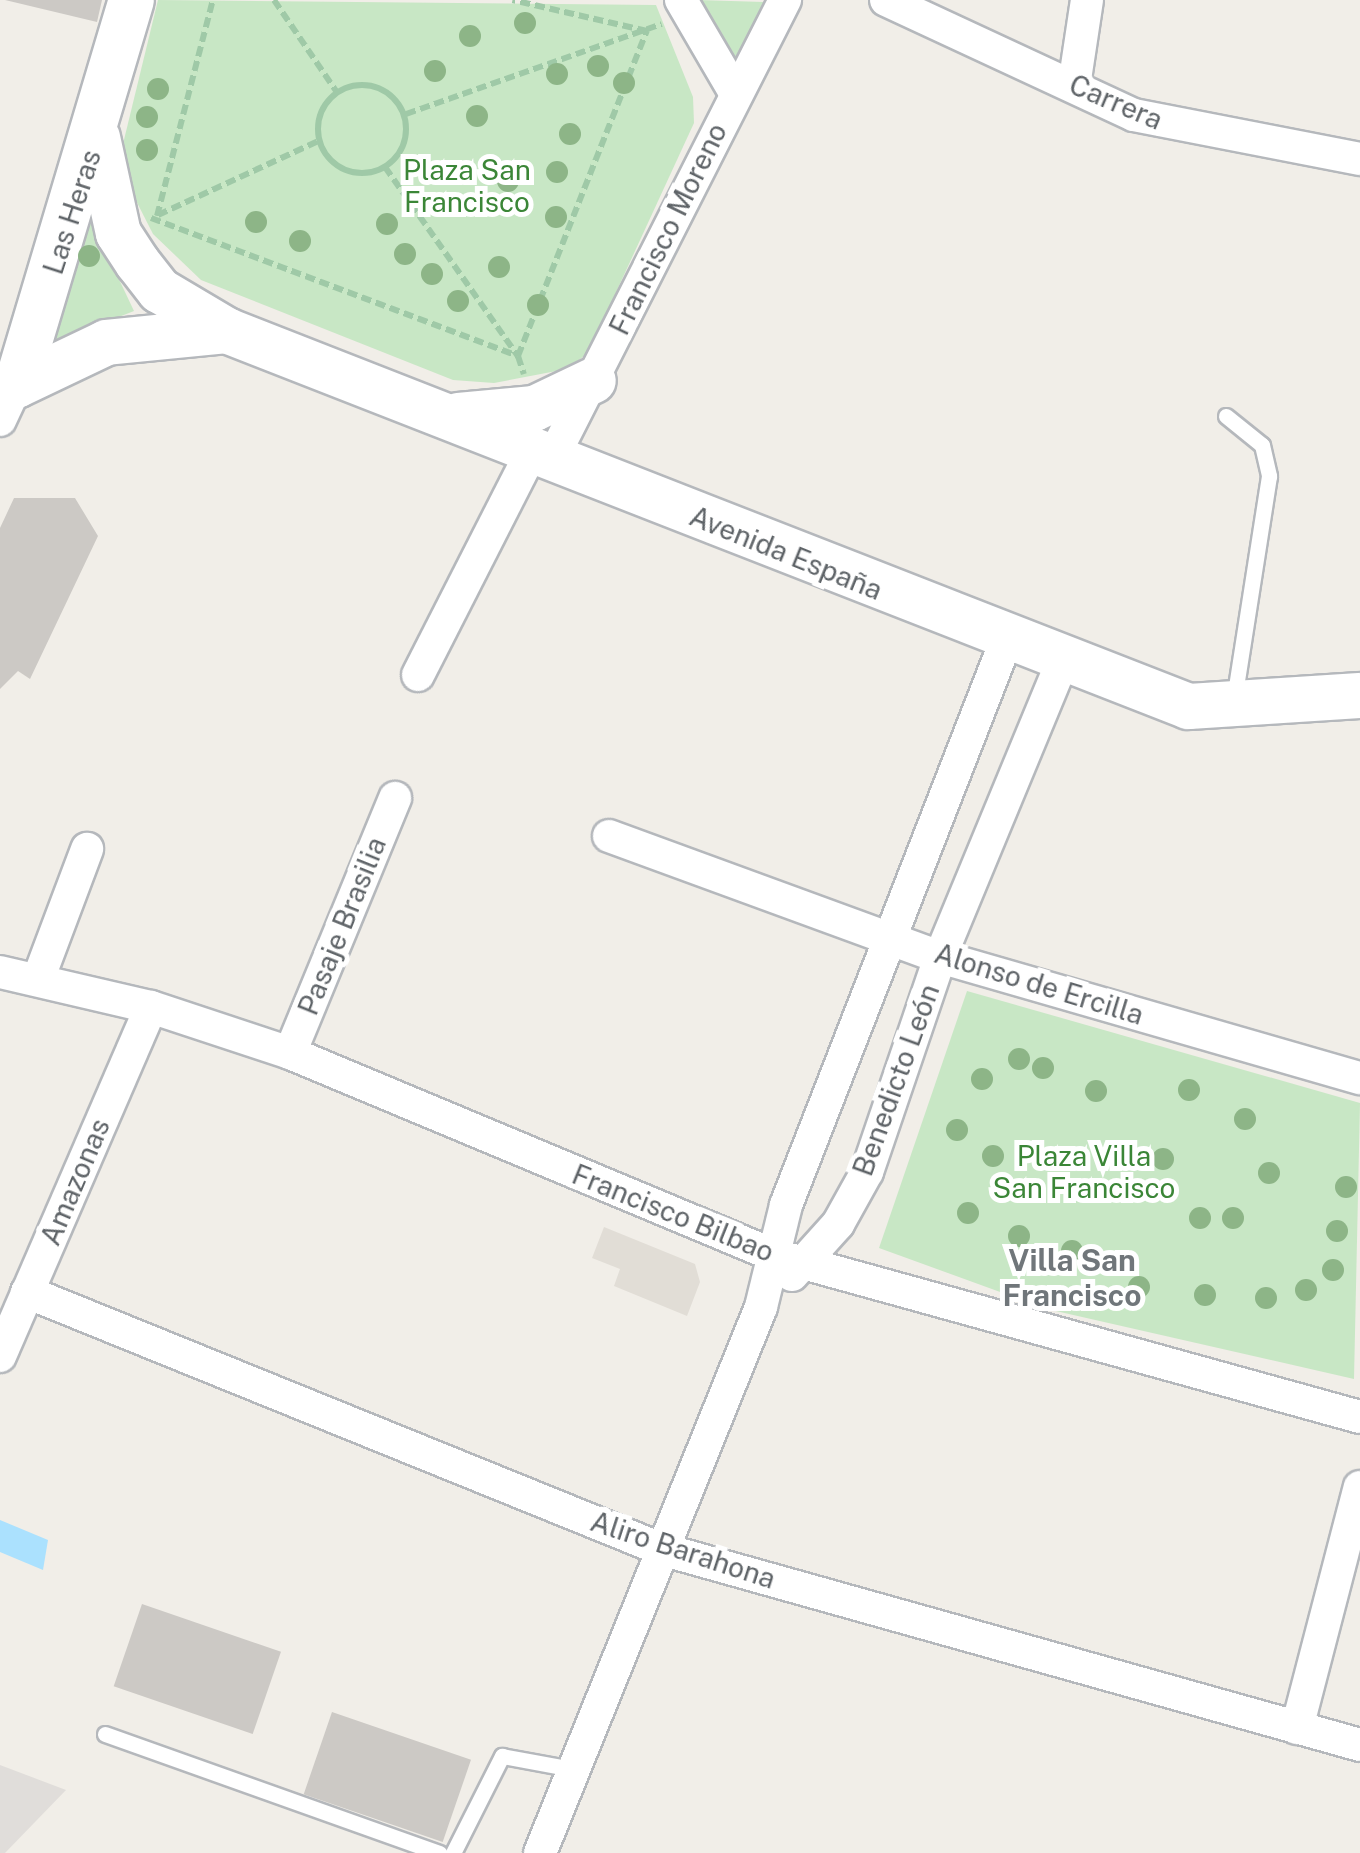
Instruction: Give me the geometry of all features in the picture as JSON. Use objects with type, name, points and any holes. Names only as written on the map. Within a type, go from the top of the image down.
[{"type":"main road","name":"Las Heras","points":[[5,396],[96,138],[131,0]]},
{"type":"main road","points":[[96,138],[138,224],[159,290],[226,330],[446,416],[540,439],[593,380]]},
{"type":"main road","points":[[5,396],[106,342],[226,330]]},
{"type":"main road","name":"Avenida España","points":[[540,439],[1006,641],[1188,706],[1360,695]]},
{"type":"street","points":[[681,0],[736,94]]},
{"type":"street","name":"Francisco Moreno","points":[[593,380],[786,0]]},
{"type":"street","name":"Carrera","points":[[886,0],[1164,124],[1360,160]]},
{"type":"street","points":[[1074,86],[1087,0]]},
{"type":"street","points":[[418,675],[540,439]]},
{"type":"street","name":"Benedicto León","points":[[540,1853],[761,1307],[771,1254],[890,932],[1006,641]]},
{"type":"street","name":"Benedicto León","points":[[761,1307],[803,1264],[867,1172],[940,957],[1062,663]]},
{"type":"street","name":"Pasaje Brasilia","points":[[290,1053],[395,798]]},
{"type":"street","name":"Alonso de Ercilla","points":[[609,836],[890,932],[940,957],[1360,1078]]},
{"type":"street","points":[[39,977],[87,849]]},
{"type":"street","name":"Francisco Bilbao","points":[[0,972],[39,977],[151,1007],[290,1053],[771,1254],[1360,1417]]},
{"type":"street","name":"Amazonas","points":[[0,1356],[151,1007]]},
{"type":"street","name":"Aliro Barahona","points":[[28,1292],[660,1549],[1360,1744]]},
{"type":"street","points":[[1297,1728],[1360,1487]]},
{"type":"lane","points":[[1226,416],[1262,445],[1270,476],[1233,704]]},
{"type":"lane","points":[[104,1734],[438,1853]]},
{"type":"lane","points":[[452,1853],[502,1756],[572,1769]]},
{"type":"path","points":[[138,224],[213,0]]},
{"type":"path","points":[[274,0],[336,91]]},
{"type":"path","points":[[514,0],[648,31]]},
{"type":"path","points":[[518,356],[648,31]]},
{"type":"path","points":[[406,114],[648,31]]},
{"type":"path","points":[[336,91],[389,94],[406,114],[403,151],[385,167],[334,164],[313,125],[336,91]]},
{"type":"path","points":[[138,224],[320,140]]},
{"type":"path","points":[[385,167],[518,356],[540,439]]},
{"type":"path","points":[[138,224],[518,356]]},
{"type":"shaded area","points":[[604,1227],[695,1264],[700,1282],[687,1316],[614,1286],[620,1269],[592,1258]]},
{"type":"shaded area","points":[[0,1765],[66,1790],[5,1853],[0,1853]]},
{"type":"green space","name":"Plaza San Francisco","points":[[158,0],[656,5],[693,97],[694,123],[588,353],[567,369],[494,383],[453,380],[201,280],[153,234],[124,177],[122,148]]},
{"type":"green space","points":[[698,0],[764,2],[735,70]]},
{"type":"green space","points":[[90,218],[134,311],[45,346]]},
{"type":"green space","name":"Plaza Villa San Francisco","points":[[967,991],[1360,1103],[1354,1379],[1047,1309],[879,1248]]},
{"type":"water","points":[[0,1520],[48,1540],[43,1570],[0,1552]]},
{"type":"building","points":[[5,0],[102,0],[97,22]]},
{"type":"building","points":[[14,498],[75,498],[98,536],[30,679],[18,671],[0,689],[0,528]]},
{"type":"building","points":[[142,1604],[281,1652],[253,1734],[114,1686]]},
{"type":"building","points":[[332,1712],[471,1760],[443,1842],[304,1794]]},
{"type":"district","name":"Villa San Francisco","points":[[1072,1277]]}]
